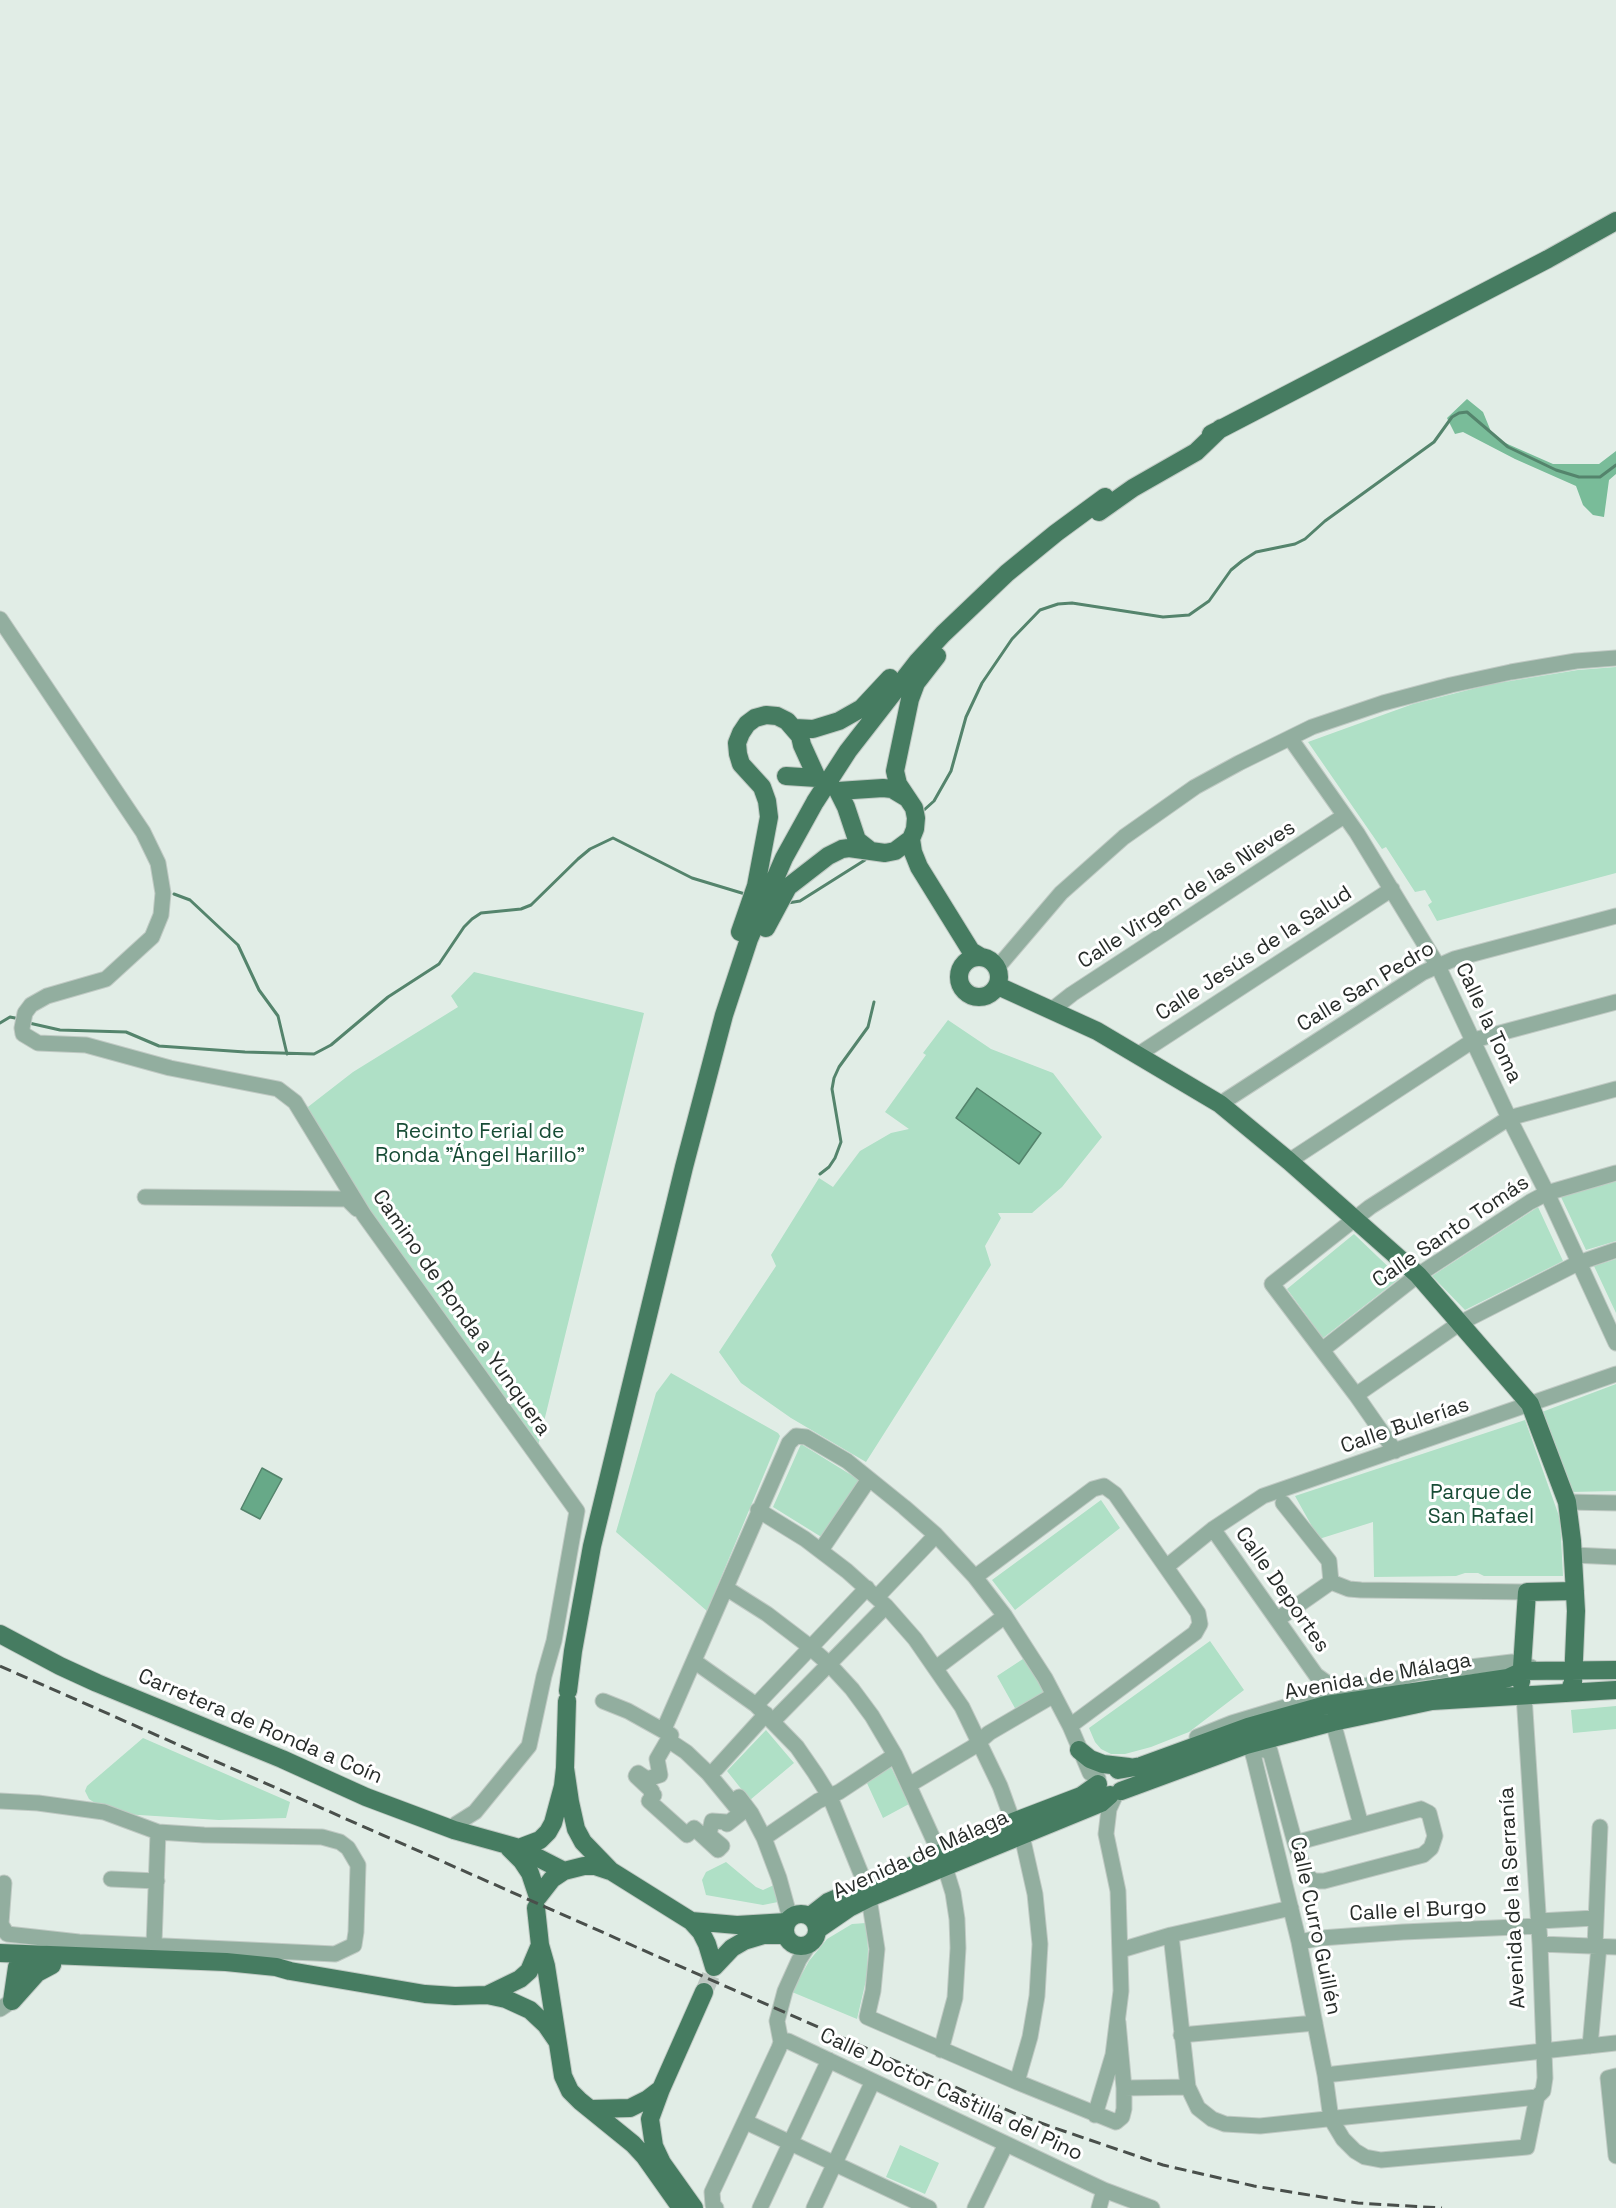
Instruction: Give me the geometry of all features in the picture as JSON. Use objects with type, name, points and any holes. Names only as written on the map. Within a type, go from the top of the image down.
[{"type":"main road","points":[[799,737],[813,729],[839,721],[862,708],[958,607],[1000,567],[1050,529],[1221,428],[1548,259],[1616,220]]},
{"type":"main road","points":[[667,1235],[739,994],[753,955],[788,888],[828,856],[842,849],[879,853],[895,851],[911,839],[915,829],[914,808],[898,784],[895,771],[910,699],[916,683],[954,635],[991,597],[1034,561],[1133,488],[1196,452],[1221,428]]},
{"type":"main road","points":[[569,1869],[575,1860],[567,1832],[564,1777],[568,1696],[573,1651],[592,1546],[684,1167],[724,1015],[749,939],[784,858],[815,802],[861,732],[898,685],[943,634],[1007,573],[1105,497]]},
{"type":"main road","points":[[684,1167],[689,1113],[722,987],[756,886],[769,817],[762,787],[748,772],[741,764],[738,754],[737,743],[747,724],[756,718],[766,716],[777,716],[788,721],[799,737],[817,778],[786,776],[766,780],[748,772]]},
{"type":"main road","points":[[908,799],[892,789],[838,791],[857,840],[909,868],[961,951],[973,960]]},
{"type":"main road","points":[[911,839],[919,867],[971,951],[973,960]]},
{"type":"main road","points":[[973,960],[991,960],[998,968],[1000,974],[998,986],[992,994],[983,998],[964,991],[959,980],[961,968],[973,960]]},
{"type":"main road","points":[[998,986],[1053,1009],[1139,1054],[1220,1104],[1289,1161],[1418,1275],[1530,1404],[1567,1502],[1575,1591],[1574,1682],[1569,1692]]},
{"type":"main road","points":[[1524,1695],[1521,1683],[1529,1669],[1527,1592],[1575,1591]]},
{"type":"main road","name":"Carretera de Ronda a Coín","points":[[0,1634],[97,1683],[282,1759],[366,1797],[454,1830],[514,1847],[569,1869]]},
{"type":"main road","name":"Avenida de Málaga","points":[[800,1934],[849,1908],[867,1892],[1018,1829],[1101,1803],[1109,1788],[1125,1780],[1118,1770],[1137,1767],[1248,1727],[1326,1705],[1508,1678],[1529,1669],[1616,1670]]},
{"type":"main road","name":"Avenida de Málaga","points":[[1109,1788],[1333,1722],[1432,1701],[1616,1690]]},
{"type":"main road","points":[[1079,1750],[1090,1759],[1103,1764],[1137,1767]]},
{"type":"main road","points":[[564,1777],[553,1823],[548,1832],[540,1840],[514,1847],[530,1873],[537,1902],[540,1945],[556,2022],[563,2076],[570,2091],[580,2101],[633,2144],[645,2157],[681,2208]]},
{"type":"main road","points":[[564,1777],[576,1829],[583,1842],[610,1871]]},
{"type":"main road","points":[[537,1902],[552,1879],[569,1869],[595,1866],[610,1871],[691,1921],[701,1932],[714,1967],[732,1948],[744,1941],[764,1935],[800,1934]]},
{"type":"main road","points":[[691,1921],[800,1934]]},
{"type":"main road","points":[[486,1995],[520,1979],[529,1971],[540,1945]]},
{"type":"main road","points":[[0,1953],[225,1962],[276,1967],[426,1994],[486,1995],[506,1999],[530,2010],[546,2025],[557,2041]]},
{"type":"main road","points":[[21,1963],[31,1959],[87,1960],[103,1956]]},
{"type":"main road","points":[[0,1958],[12,1958],[21,1963],[26,1974],[13,1996]]},
{"type":"main road","points":[[0,1963],[290,1971]]},
{"type":"main road","points":[[13,1996],[37,1973],[52,1965]]},
{"type":"main road","points":[[0,1973],[9,1982],[13,1996]]},
{"type":"main road","points":[[694,2208],[662,2163],[654,2146],[651,2120],[660,2089],[704,1992]]},
{"type":"main road","points":[[592,2109],[630,2108],[648,2099],[660,2089]]},
{"type":"street","name":"Camino de Ronda a Yunquera","points":[[0,619],[143,832],[158,863],[163,893],[160,915],[152,937],[106,979],[47,996],[31,1005],[25,1013],[22,1029],[28,1038],[38,1043],[86,1045],[170,1068],[278,1089],[295,1102],[364,1215],[577,1511],[554,1641],[529,1746],[476,1812],[456,1824],[454,1830]]},
{"type":"street","points":[[998,968],[1061,893],[1124,837],[1195,788],[1290,738],[1322,723],[1383,703],[1451,685],[1576,661],[1616,658]]},
{"type":"street","name":"Calle la Toma","points":[[1290,738],[1392,889],[1438,966],[1615,1337]]},
{"type":"street","name":"Calle Virgen de las Nieves","points":[[1053,1009],[1072,994],[1344,816]]},
{"type":"street","name":"Calle Jesús de la Salud","points":[[1139,1054],[1392,889]]},
{"type":"street","name":"Calle San Pedro","points":[[1220,1104],[1422,973],[1454,959],[1616,916]]},
{"type":"street","points":[[1289,1161],[1474,1040],[1616,1002]]},
{"type":"street","points":[[1395,1451],[1356,1395],[1272,1284],[1355,1219],[1509,1118],[1616,1089]]},
{"type":"street","name":"Calle Santo Tomás","points":[[1322,1350],[1418,1275],[1547,1193],[1616,1173]]},
{"type":"street","points":[[146,1197],[347,1199],[364,1215]]},
{"type":"street","points":[[1356,1395],[1460,1323],[1578,1263],[1616,1250]]},
{"type":"street","name":"Calle Bulerías","points":[[1166,1568],[1213,1529],[1263,1496],[1616,1374]]},
{"type":"street","points":[[664,1729],[758,1510],[789,1443],[796,1436],[806,1437],[847,1461],[936,1535],[975,1577],[1005,1616],[1054,1695],[1070,1726],[1089,1773],[1109,1788],[1106,1834],[1118,1891],[1121,1991],[1113,2055],[1095,2115]]},
{"type":"street","points":[[821,1550],[869,1479]]},
{"type":"street","points":[[975,1577],[1094,1489],[1104,1486],[1115,1494],[1198,1613],[1200,1624],[1196,1633],[1070,1726]]},
{"type":"street","points":[[1567,1502],[1616,1503]]},
{"type":"street","points":[[1282,1503],[1329,1561],[1331,1582]]},
{"type":"street","points":[[758,1510],[821,1550],[877,1597],[915,1639],[936,1668],[962,1707],[980,1741],[1018,1829],[1035,1894],[1040,1944],[1034,2017],[1017,2082]]},
{"type":"street","name":"Calle Deportes","points":[[1213,1529],[1278,1618],[1316,1675]]},
{"type":"street","points":[[765,1713],[829,1664],[877,1597],[936,1535]]},
{"type":"street","points":[[1573,1555],[1616,1557]]},
{"type":"street","points":[[1331,1582],[1349,1589],[1361,1590],[1527,1592]]},
{"type":"street","points":[[1278,1618],[1331,1582]]},
{"type":"street","points":[[726,1588],[767,1614],[811,1647],[829,1664],[872,1716],[896,1755],[942,1861],[956,1911],[958,1948],[955,1998],[941,2050]]},
{"type":"street","points":[[716,1769],[765,1713],[811,1647],[877,1597]]},
{"type":"street","points":[[936,1668],[1005,1616]]},
{"type":"street","points":[[694,1661],[765,1713],[797,1747],[830,1797],[867,1892],[877,1949],[873,1991],[867,2017],[1116,2122],[1122,2117],[1124,2109],[1118,2022]]},
{"type":"street","points":[[1176,1754],[1200,1736],[1232,1723],[1358,1687],[1420,1673],[1512,1662],[1529,1669]]},
{"type":"street","points":[[1316,1675],[1334,1688],[1358,1687]]},
{"type":"street","points":[[1308,1700],[1316,1686],[1316,1675]]},
{"type":"street","points":[[909,1785],[973,1747],[989,1733],[1054,1695]]},
{"type":"street","name":"Avenida de la Serranía","points":[[1331,2120],[1343,2139],[1355,2151],[1365,2157],[1381,2160],[1527,2147],[1537,2097],[1543,2091],[1545,2078],[1539,1923],[1524,1695]]},
{"type":"street","points":[[603,1701],[664,1729],[716,1769],[751,1814],[764,1838],[800,1934],[777,2021],[781,2042],[712,2193],[715,2207]]},
{"type":"street","points":[[1333,1722],[1361,1825]]},
{"type":"street","points":[[668,1740],[704,1768],[730,1797],[741,1813],[727,1824],[712,1821],[709,1835],[722,1846],[718,1850],[694,1828],[687,1834],[649,1801],[654,1795],[652,1791],[636,1776],[638,1773],[647,1779],[660,1775],[657,1759],[668,1740]]},
{"type":"street","points":[[1249,1746],[1270,1751],[1295,1843],[1306,1875],[1314,1881],[1324,1881],[1423,1855],[1431,1848],[1435,1836],[1429,1813],[1421,1809],[1295,1843]]},
{"type":"street","name":"Calle Curro Guillén","points":[[1249,1746],[1299,1942],[1325,2075],[1331,2120]]},
{"type":"street","points":[[764,1838],[818,1801],[830,1797],[896,1755]]},
{"type":"street","points":[[0,1801],[38,1803],[104,1812],[158,1832],[204,1836],[322,1837],[340,1842],[348,1848],[358,1865],[357,1932],[354,1945],[335,1954],[79,1942],[7,1934],[1,1924],[4,1883]]},
{"type":"street","name":"Camino de Ronda a Yunquera","points":[[472,1836],[476,1812]]},
{"type":"street","points":[[1590,2046],[1597,1946],[1595,1918],[1600,1827]]},
{"type":"street","points":[[154,1944],[158,1832]]},
{"type":"street","points":[[111,1879],[157,1881]]},
{"type":"street","points":[[1121,1950],[1171,1935],[1291,1908]]},
{"type":"street","name":"Calle el Burgo","points":[[1299,1942],[1320,1938],[1595,1918]]},
{"type":"street","points":[[1171,1935],[1188,2087],[1198,2108],[1212,2119],[1226,2124],[1260,2126],[1537,2097]]},
{"type":"street","points":[[1540,1944],[1616,1947]]},
{"type":"street","points":[[333,1978],[335,1954]]},
{"type":"street","points":[[1181,2035],[1315,2023]]},
{"type":"street","name":"Calle Doctor Castilla del Pino","points":[[781,2042],[788,2041],[1104,2190],[1152,2208]]},
{"type":"street","points":[[1325,2075],[1616,2043]]},
{"type":"street","points":[[760,2208],[829,2060]]},
{"type":"street","points":[[1616,2076],[1608,2078],[1616,2156]]},
{"type":"street","points":[[814,2208],[873,2081]]},
{"type":"street","points":[[1124,2088],[1188,2087]]},
{"type":"street","points":[[746,2122],[929,2208]]},
{"type":"street","points":[[975,2208],[1006,2144]]},
{"type":"street","points":[[1099,2208],[1104,2190]]},
{"type":"green space","points":[[1616,667],[1616,873],[1437,921],[1428,905],[1432,902],[1425,890],[1415,892],[1386,847],[1382,849],[1308,742],[1413,704],[1492,684],[1578,670]]},
{"type":"green space","name":"Recinto Ferial de Ronda \"Ángel Harillo\"","points":[[474,972],[644,1013],[538,1446],[373,1216],[304,1110],[353,1072],[458,1007],[451,996]]},
{"type":"green space","points":[[948,1020],[991,1049],[1053,1073],[1102,1137],[1062,1187],[1032,1213],[998,1213],[1001,1218],[985,1246],[991,1265],[866,1462],[791,1418],[741,1383],[719,1352],[776,1266],[771,1255],[819,1178],[833,1187],[860,1151],[891,1133],[909,1129],[885,1112],[926,1055],[923,1053]]},
{"type":"green space","points":[[1616,1181],[1616,1241],[1586,1250],[1561,1197]]},
{"type":"green space","points":[[1538,1207],[1563,1261],[1465,1310],[1432,1276]]},
{"type":"green space","points":[[1354,1234],[1400,1278],[1323,1338],[1287,1289]]},
{"type":"green space","points":[[1616,1259],[1616,1313],[1594,1266]]},
{"type":"green space","points":[[671,1373],[780,1436],[707,1611],[616,1532],[656,1393]]},
{"type":"green space","points":[[1616,1384],[1616,1491],[1570,1492],[1542,1412]]},
{"type":"green space","name":"Parque de San Rafael","points":[[1525,1420],[1560,1519],[1563,1576],[1484,1576],[1478,1573],[1465,1573],[1456,1576],[1374,1577],[1373,1522],[1319,1539],[1295,1496]]},
{"type":"green space","points":[[801,1444],[861,1481],[823,1538],[773,1507]]},
{"type":"green space","points":[[1101,1500],[1120,1528],[1015,1610],[992,1580]]},
{"type":"green space","points":[[1210,1641],[1244,1690],[1189,1732],[1151,1747],[1125,1754],[1111,1754],[1101,1749],[1089,1728]]},
{"type":"green space","points":[[1026,1657],[1047,1692],[1016,1710],[997,1676]]},
{"type":"green space","points":[[1616,1706],[1616,1729],[1573,1733],[1571,1710]]},
{"type":"green space","points":[[766,1730],[794,1763],[750,1800],[727,1771]]},
{"type":"green space","points":[[143,1738],[290,1802],[286,1818],[219,1820],[123,1814],[101,1807],[89,1799],[85,1791],[87,1786]]},
{"type":"green space","points":[[890,1765],[909,1804],[883,1818],[866,1781]]},
{"type":"green space","points":[[726,1862],[756,1887],[763,1890],[774,1885],[778,1902],[763,1905],[706,1895],[702,1880],[706,1872]]},
{"type":"green space","points":[[866,1923],[867,1976],[857,2019],[792,1992],[809,1961],[827,1939],[852,1924]]},
{"type":"green space","points":[[900,2145],[939,2163],[925,2194],[886,2177]]},
{"type":"shaded area","points":[[1467,399],[1483,412],[1492,434],[1503,442],[1553,464],[1599,464],[1616,451],[1616,474],[1609,480],[1604,517],[1593,515],[1583,505],[1576,486],[1515,459],[1463,432],[1455,434],[1447,418]]},
{"type":"shaded area","points":[[977,1088],[1041,1133],[1019,1164],[956,1118]]},
{"type":"shaded area","points":[[262,1468],[282,1479],[260,1519],[241,1509]]},
{"type":"waterway","points":[[924,810],[934,801],[951,771],[966,717],[982,683],[1012,639],[1040,610],[1058,604],[1072,603],[1163,617],[1189,615],[1209,601],[1231,570],[1242,561],[1256,552],[1295,544],[1305,539],[1325,521],[1434,442],[1452,417],[1459,413],[1467,412],[1508,447],[1556,470],[1579,477],[1600,477],[1616,465]]},
{"type":"waterway","points":[[29,1023],[60,1030],[126,1032],[159,1046],[314,1054],[331,1045],[388,997],[439,964],[472,919],[481,913],[521,909],[531,905],[590,849],[613,838],[692,878],[745,894]]},
{"type":"waterway","points":[[788,903],[800,901],[865,860]]},
{"type":"waterway","points":[[174,894],[190,900],[238,945],[259,990],[278,1016],[287,1054]]},
{"type":"waterway","points":[[820,1174],[835,1158],[841,1142],[832,1089],[834,1078],[839,1067],[868,1027],[874,1002]]},
{"type":"waterway","points":[[0,1023],[10,1017],[20,1019]]},
{"type":"tunnel","points":[[704,1992],[714,1967]]},
{"type":"railway","points":[[0,1666],[1014,2113],[1163,2165],[1254,2186],[1358,2203],[1442,2208]]}]
